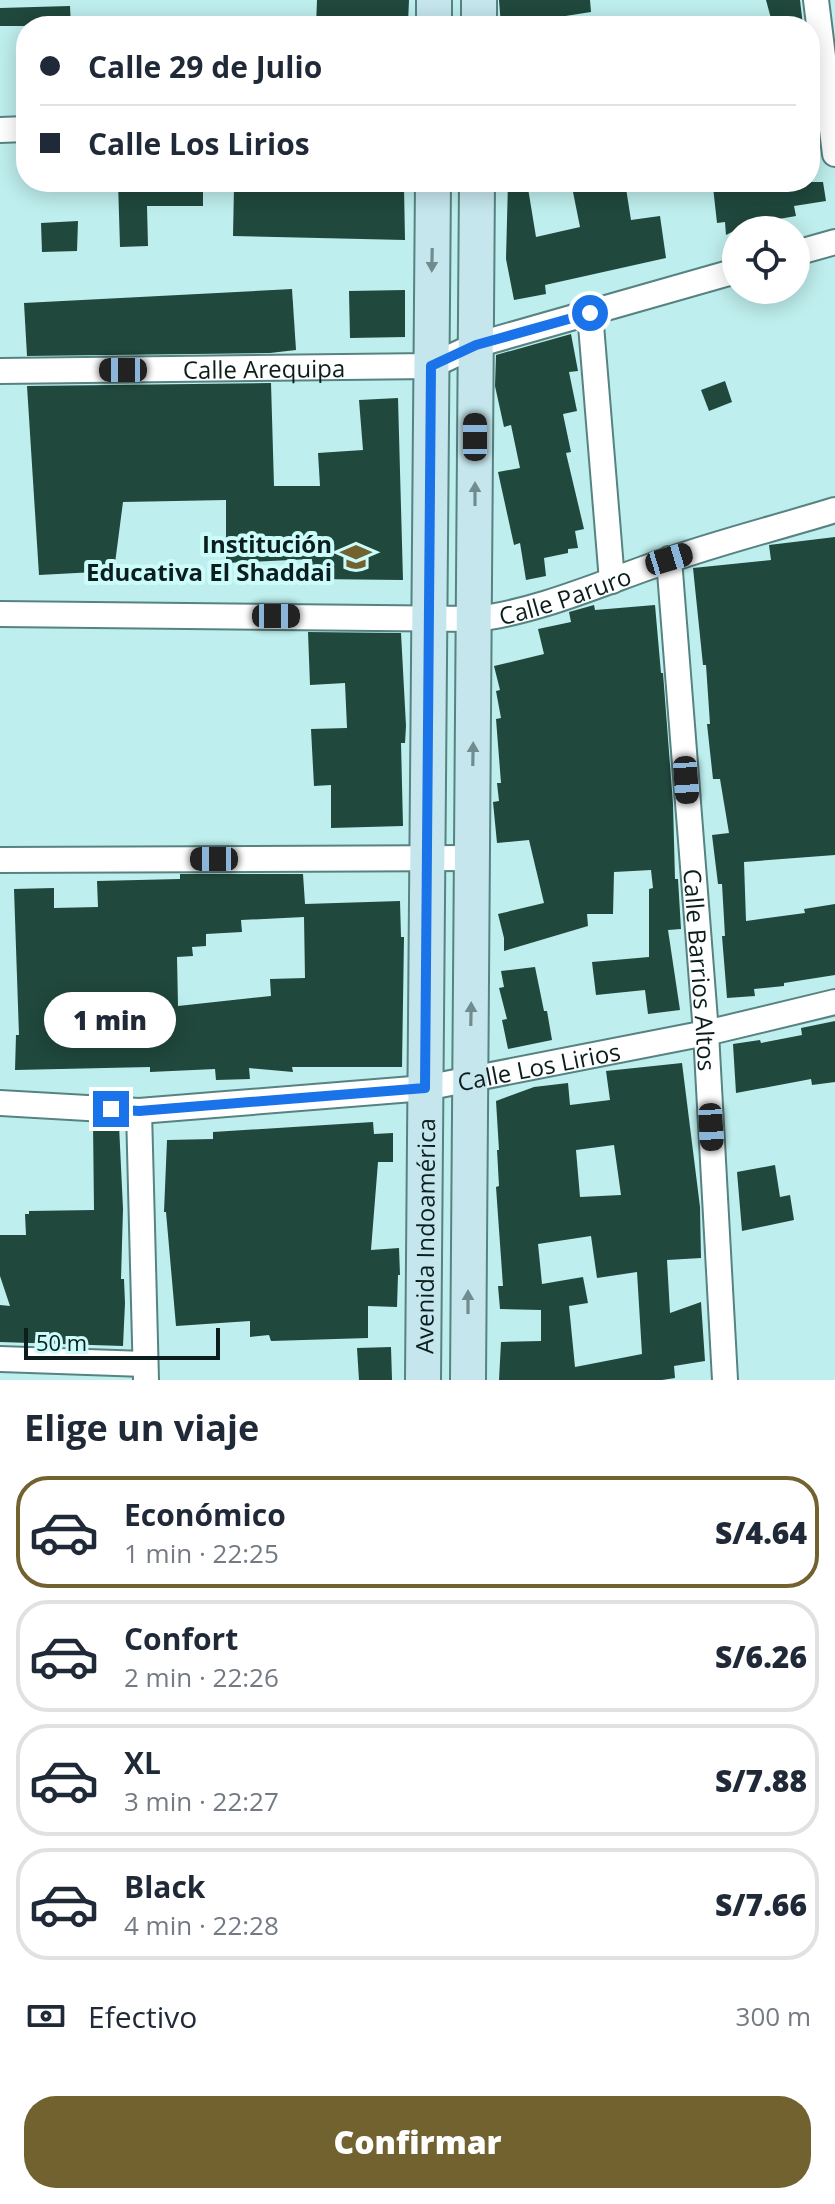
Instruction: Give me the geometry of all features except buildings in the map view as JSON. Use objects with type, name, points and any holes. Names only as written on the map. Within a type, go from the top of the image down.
[{"type":"street","points":[[820,32],[835,154]]},
{"type":"street","name":"Avenida Indoamérica","points":[[423,1380],[433,192]]},
{"type":"street","name":"Avenida Indoamérica","points":[[468,1380],[477,192]]},
{"type":"street","points":[[810,249],[835,242]]},
{"type":"street","points":[[431,366],[476,345],[722,275]]},
{"type":"street","points":[[590,313],[612,581]]},
{"type":"street","name":"Calle Arequipa","points":[[0,371],[431,366]]},
{"type":"street","name":"Calle Paruro","points":[[0,614],[497,617],[612,581],[669,559],[835,510]]},
{"type":"street","name":"Calle Barrios Altos","points":[[669,559],[706,1033],[725,1380]]},
{"type":"street","points":[[0,860],[472,858]]},
{"type":"street","name":"Calle Los Lirios","points":[[0,1103],[139,1111],[425,1088],[706,1033],[835,1002]]},
{"type":"street","points":[[0,1359],[146,1372],[139,1111]]},
{"type":"place","name":"Institución Educativa El Shaddai","points":[[356,557]]},
{"type":"route","points":[[111,1109],[139,1111],[425,1088],[431,366],[476,345],[590,313]]}]
